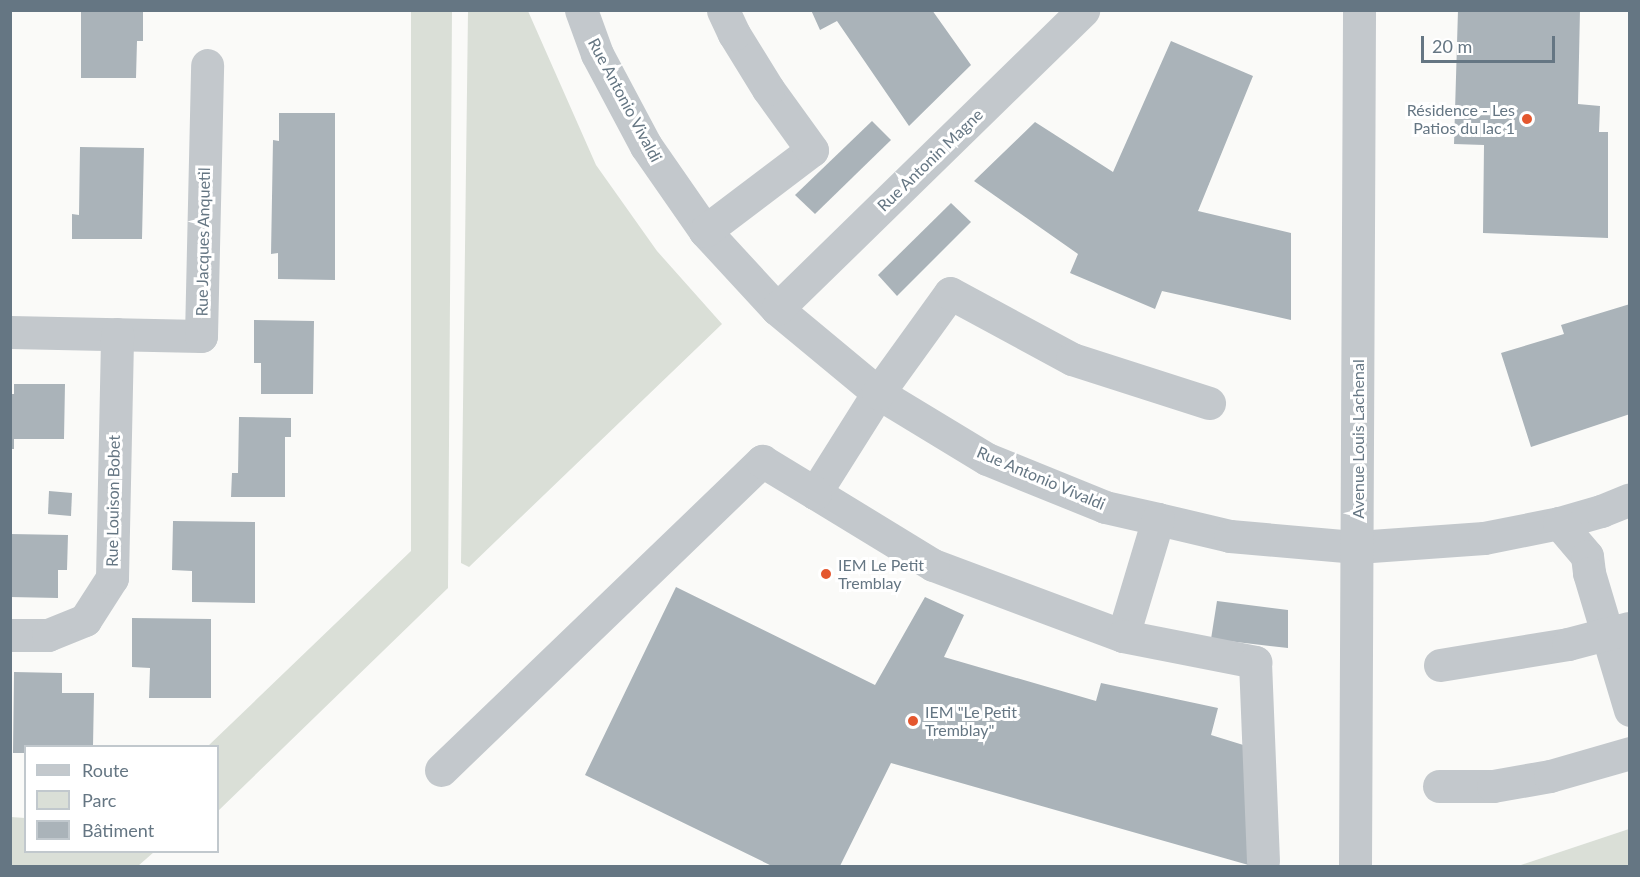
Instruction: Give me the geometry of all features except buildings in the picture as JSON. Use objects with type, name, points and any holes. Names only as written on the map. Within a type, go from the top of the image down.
[{"type":"street","name":"Rue Antonio Vivaldi","points":[[581,10],[597,54],[646,146],[705,231],[777,309],[878,393],[987,459],[1105,507],[1230,536],[1358,547],[1484,538],[1559,523],[1602,511],[1629,499]]},
{"type":"street","points":[[705,231],[812,150],[768,89],[734,34],[723,10]]},
{"type":"street","name":"Rue Antonin Magne","points":[[777,309],[1083,10]]},
{"type":"street","name":"Avenue Louis Lachenal","points":[[1355,867],[1359,10]]},
{"type":"street","name":"Rue Jacques Anquetil","points":[[10,332],[201,336],[207,65]]},
{"type":"street","points":[[815,493],[878,393],[950,293],[1072,360],[1209,403]]},
{"type":"street","name":"Rue Louison Bobet","points":[[10,635],[48,635],[85,620],[112,578],[117,334]]},
{"type":"street","points":[[441,770],[762,461],[933,565],[1123,636],[1255,662],[1263,861]]},
{"type":"street","points":[[1123,636],[1158,519]]},
{"type":"street","points":[[1559,523],[1587,556],[1589,573],[1619,632],[1629,710]]},
{"type":"street","points":[[1440,665],[1619,632]]},
{"type":"street","points":[[1439,786],[1493,786],[1550,776],[1629,753]]},
{"type":"green space","points":[[411,11],[452,11],[448,588],[219,810],[219,745],[209,745],[411,551]]},
{"type":"green space","points":[[468,11],[528,11],[596,165],[657,251],[722,324],[469,567],[461,563]]},
{"type":"green space","points":[[11,817],[24,818],[24,853],[153,853],[138,866],[11,866]]},
{"type":"green space","points":[[1629,829],[1629,866],[1518,866]]},
{"type":"place","name":"Résidence - Les Patios du lac 1","points":[[1527,119]]},
{"type":"place","name":"IEM Le Petit Tremblay","points":[[826,574]]},
{"type":"place","name":"IEM \"Le Petit Tremblay\"","points":[[913,721]]}]
